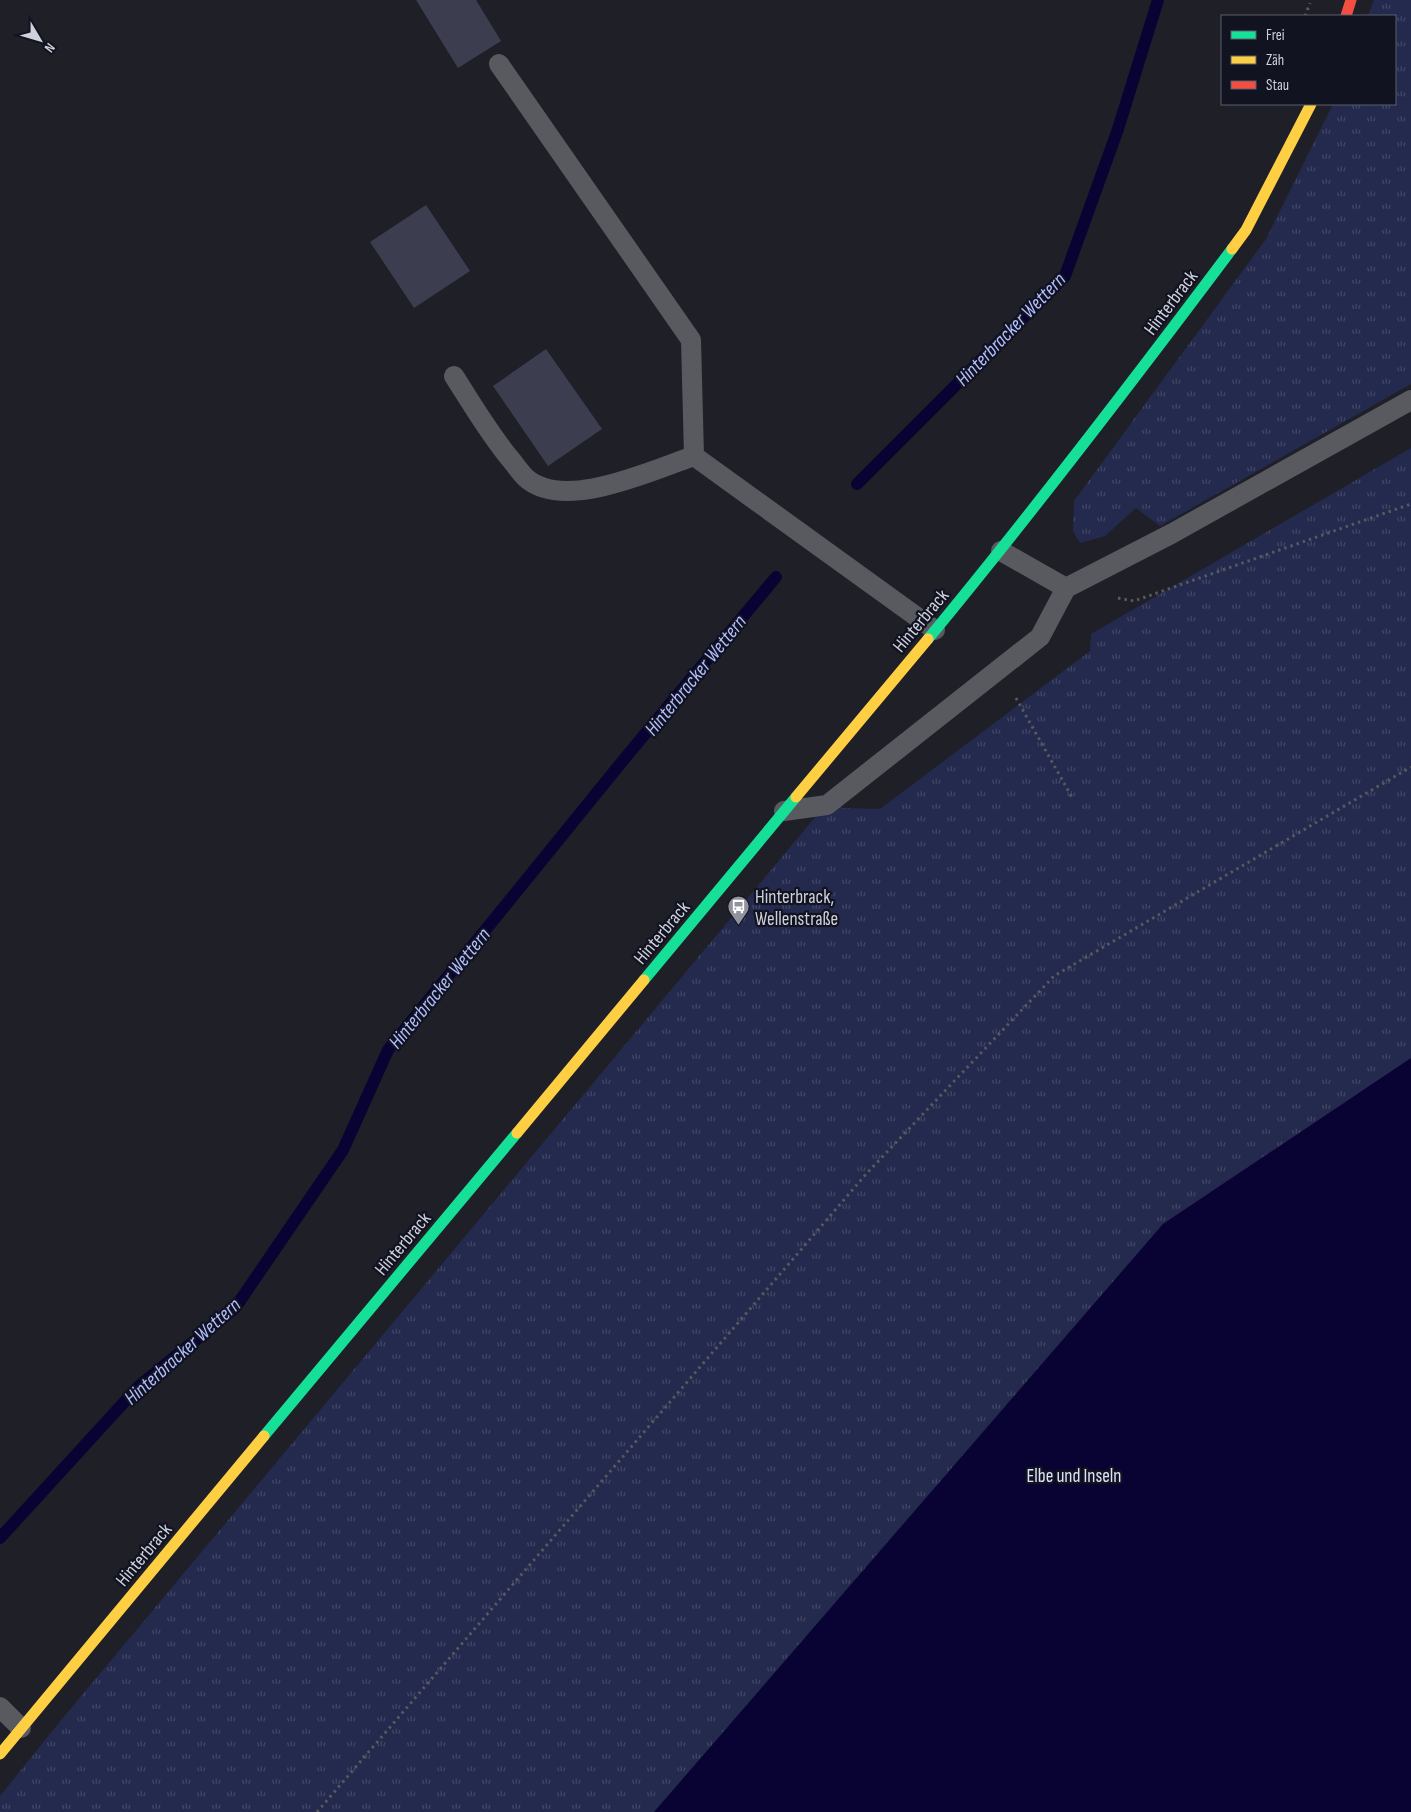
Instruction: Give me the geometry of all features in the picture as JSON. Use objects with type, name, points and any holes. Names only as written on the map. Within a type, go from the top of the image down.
[{"type":"street","points":[[1346,15],[1352,0]]},
{"type":"street","name":"Hinterbrack","points":[[0,1754],[1001,551],[1140,372],[1246,230],[1310,105]]},
{"type":"lane","points":[[499,64],[691,340],[694,456]]},
{"type":"lane","points":[[454,376],[502,449],[527,479],[550,491],[570,492],[606,486],[694,456]]},
{"type":"lane","points":[[784,811],[827,805],[1040,638],[1066,588],[1172,534],[1411,400]]},
{"type":"lane","points":[[694,456],[935,630]]},
{"type":"lane","points":[[1001,551],[1066,588]]},
{"type":"lane","points":[[0,1707],[21,1728]]},
{"type":"path","points":[[1305,15],[1311,0]]},
{"type":"path","points":[[1066,588],[1134,601],[1411,504]]},
{"type":"path","points":[[1020,703],[1073,799]]},
{"type":"path","points":[[317,1812],[867,1173],[1054,976],[1411,767]]},
{"type":"green space","points":[[1374,0],[1411,0],[1411,384],[1160,526],[1136,508],[1105,536],[1080,543],[1073,531],[1074,501],[1266,239],[1333,105],[1396,105],[1396,15],[1368,15]]},
{"type":"green space","name":"Elbe und Inseln","points":[[1411,448],[1411,1812],[0,1812],[0,1796],[62,1719],[842,785],[842,808],[880,809],[1090,651],[1091,634]]},
{"type":"shaded area","points":[[1411,1058],[1411,1812],[654,1812],[1163,1224]]},
{"type":"building","points":[[416,0],[476,0],[501,41],[458,68]]},
{"type":"building","points":[[426,205],[470,271],[414,308],[370,242]]},
{"type":"building","points":[[546,349],[602,429],[548,466],[493,386]]},
{"type":"waterway","name":"Hinterbracker Wettern","points":[[857,484],[1065,276],[1118,129],[1158,0]]},
{"type":"waterway","name":"Hinterbracker Wettern","points":[[0,1538],[138,1387],[235,1308],[343,1150],[388,1050],[625,758],[776,577]]},
{"type":"traffic: fast","points":[[928,639],[1082,446],[1232,249]]},
{"type":"traffic: fast","points":[[644,980],[796,797]]},
{"type":"traffic: fast","points":[[264,1436],[517,1133]]},
{"type":"traffic: slow","points":[[1232,249],[1246,230],[1310,105]]},
{"type":"traffic: slow","points":[[796,797],[928,639]]},
{"type":"traffic: slow","points":[[517,1133],[644,980]]},
{"type":"traffic: slow","points":[[0,1754],[264,1436]]},
{"type":"traffic: jam","points":[[1346,15],[1351,0]]},
{"type":"place","name":"Hinterbrack, Wellenstraße","points":[[739,926]]}]
